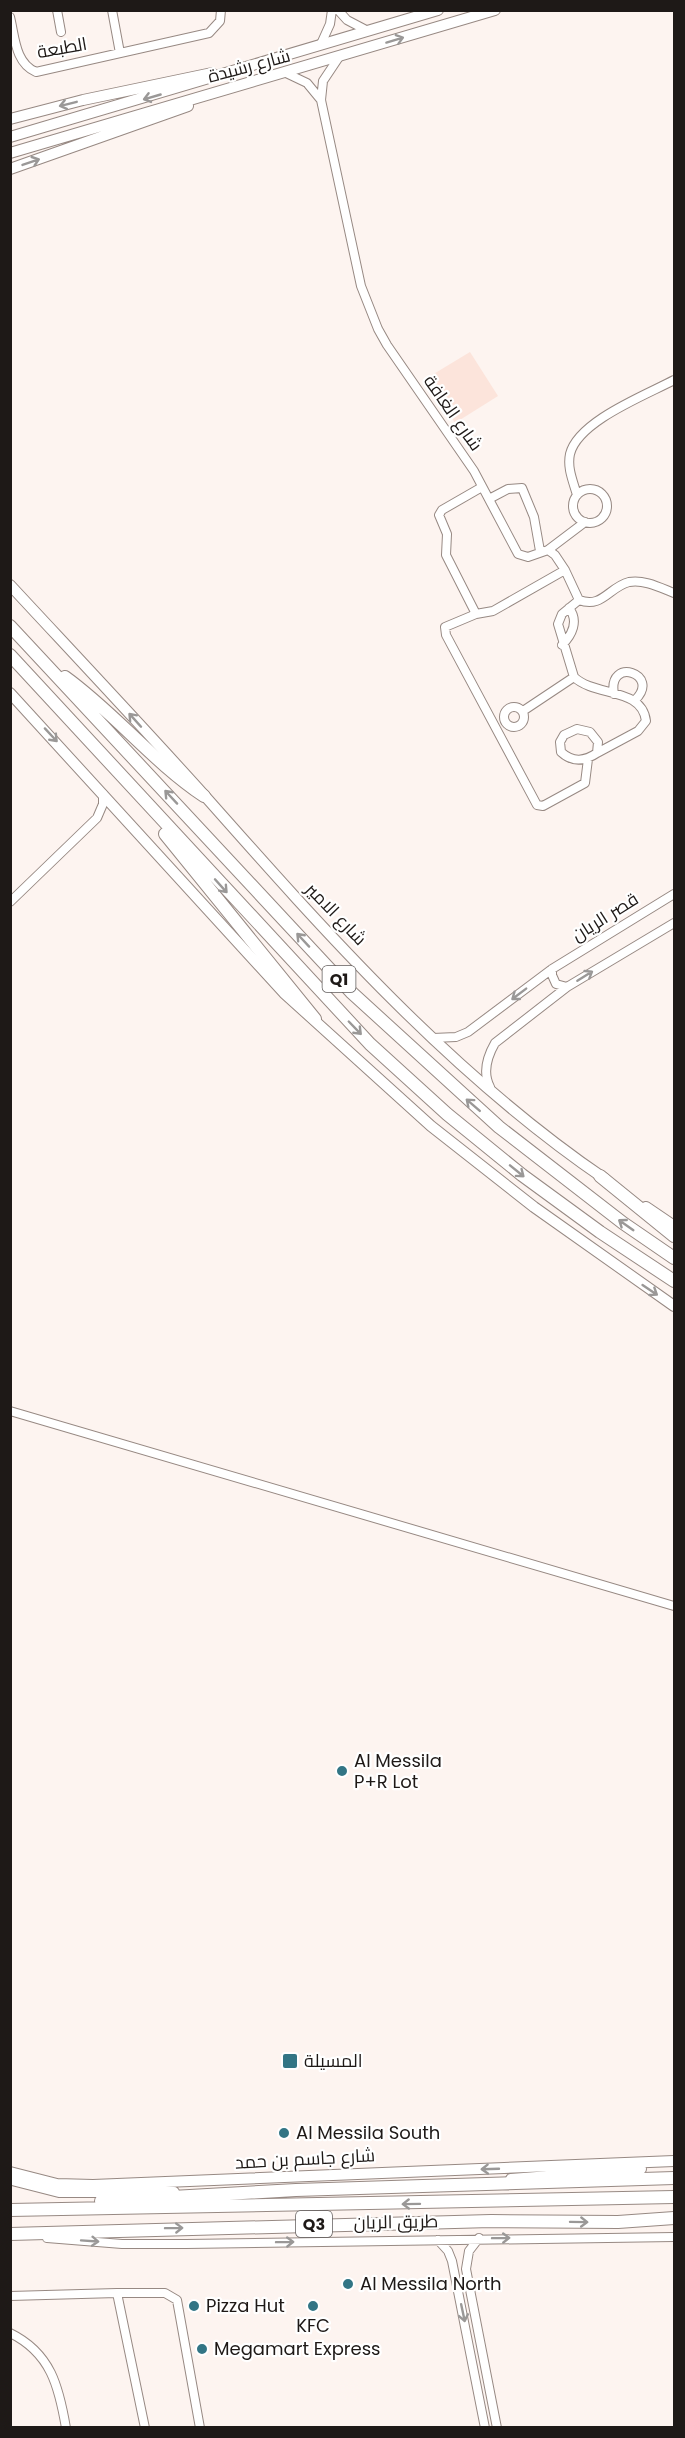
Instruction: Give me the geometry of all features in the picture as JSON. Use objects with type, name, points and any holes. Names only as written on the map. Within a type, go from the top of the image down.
[{"type":"highway","name":"Q1","points":[[10,626],[351,992],[499,1127],[623,1223],[675,1258]]},
{"type":"highway","name":"Q1","points":[[10,655],[290,960],[378,1052],[522,1176],[600,1232],[675,1281]]},
{"type":"highway","points":[[40,659],[95,699],[177,778],[204,796]]},
{"type":"highway","points":[[139,796],[168,839],[315,1019]]},
{"type":"highway","points":[[600,1176],[675,1236]]},
{"type":"highway","points":[[71,2209],[109,2200],[235,2193],[502,2182],[675,2178]]},
{"type":"highway","name":"طريق الريان","points":[[10,2210],[675,2197]]},
{"type":"highway","name":"طريق الريان","points":[[10,2234],[481,2221],[618,2222],[675,2218]]},
{"type":"highway","points":[[618,2222],[675,2223]]},
{"type":"main road","name":"شارع رشيدة","points":[[10,137],[438,10]]},
{"type":"main road","name":"شارع رشيدة","points":[[10,153],[495,10]]},
{"type":"main road","points":[[10,119],[184,78],[228,72]]},
{"type":"main road","points":[[10,169],[179,111],[200,97]]},
{"type":"main road","name":"شارع الامير","points":[[10,585],[264,864],[433,1038],[492,1090],[600,1176],[675,1226]]},
{"type":"main road","points":[[10,693],[124,814],[260,968],[431,1126],[534,1207],[675,1306]]},
{"type":"main road","name":"شارع جاسم بن حمد","points":[[10,2172],[57,2184],[93,2185],[675,2160]]},
{"type":"main road","points":[[502,2182],[525,2176],[675,2166]]},
{"type":"main road","points":[[10,2179],[34,2187],[66,2192],[235,2193]]},
{"type":"street","points":[[57,10],[61,33]]},
{"type":"street","points":[[112,10],[120,53],[210,33],[220,21],[221,10]]},
{"type":"street","points":[[321,44],[330,24],[333,10]]},
{"type":"street","points":[[338,10],[347,20],[366,30]]},
{"type":"street","name":"الطبعة","points":[[10,17],[19,55],[29,69],[36,72],[120,53]]},
{"type":"street","name":"شارع الغافة","points":[[339,57],[327,72],[321,100],[361,286],[378,330],[482,487],[518,554],[528,557],[544,551]]},
{"type":"street","points":[[286,73],[307,83],[321,100]]},
{"type":"street","points":[[577,495],[569,461],[573,446],[581,433],[595,423],[675,380]]},
{"type":"street","points":[[476,614],[446,555],[447,534],[439,515],[442,510],[482,487]]},
{"type":"street","points":[[489,499],[508,489],[522,488],[544,551]]},
{"type":"street","points":[[544,551],[585,522],[595,522],[603,517],[607,508],[606,499],[595,489],[585,489],[577,495],[573,504],[575,513],[585,522]]},
{"type":"street","points":[[544,551],[555,555],[579,600],[586,603],[600,601],[622,584],[632,582],[647,583],[675,593]]},
{"type":"street","points":[[565,570],[493,611],[476,614],[446,627],[446,635],[537,805],[543,806],[585,783],[588,759]]},
{"type":"street","points":[[579,600],[559,619],[562,645],[574,677],[593,688],[635,700],[644,710],[646,721],[630,736],[588,759],[575,760],[561,752],[560,742],[564,735],[577,729],[590,732],[598,742],[597,753]]},
{"type":"street","points":[[562,645],[570,637],[573,627],[573,613],[569,608]]},
{"type":"street","points":[[614,694],[613,685],[616,677],[623,672],[632,672],[640,677],[643,685],[641,694],[635,700]]},
{"type":"street","points":[[523,711],[574,677]]},
{"type":"street","points":[[10,902],[97,818],[103,804],[103,791]]},
{"type":"street","points":[[97,818],[110,814],[124,814]]},
{"type":"street","name":"قصر الريان","points":[[433,1038],[456,1037],[468,1032],[552,969],[675,894]]},
{"type":"street","points":[[492,1090],[485,1079],[488,1055],[495,1043],[567,987],[675,923]]},
{"type":"street","points":[[552,969],[556,984],[567,987]]},
{"type":"street","points":[[10,1411],[675,1606]]},
{"type":"street","name":"طريق الريان","points":[[10,2234],[122,2244],[675,2237]]},
{"type":"street","points":[[479,2238],[469,2251],[466,2269],[496,2427]]},
{"type":"street","points":[[438,2240],[448,2251],[452,2261],[485,2427]]},
{"type":"street","points":[[10,2296],[165,2293],[177,2300],[201,2427]]},
{"type":"street","points":[[117,2294],[145,2427]]},
{"type":"street","points":[[10,2333],[32,2347],[51,2369],[59,2388],[66,2427]]},
{"type":"street","points":[[474,2371],[485,2368]]},
{"type":"shaded area","points":[[470,352],[498,396],[455,423],[427,378]]},
{"type":"place","name":"Al Messila P+R Lot","points":[[342,1771]]},
{"type":"place","name":"المسيلة","points":[[290,2061]]},
{"type":"place","name":"Al Messila South","points":[[284,2133]]},
{"type":"place","name":"Al Messila North","points":[[348,2284]]},
{"type":"place","name":"Pizza Hut","points":[[194,2306]]},
{"type":"place","name":"KFC","points":[[313,2306]]},
{"type":"place","name":"Megamart Express","points":[[202,2349]]}]
